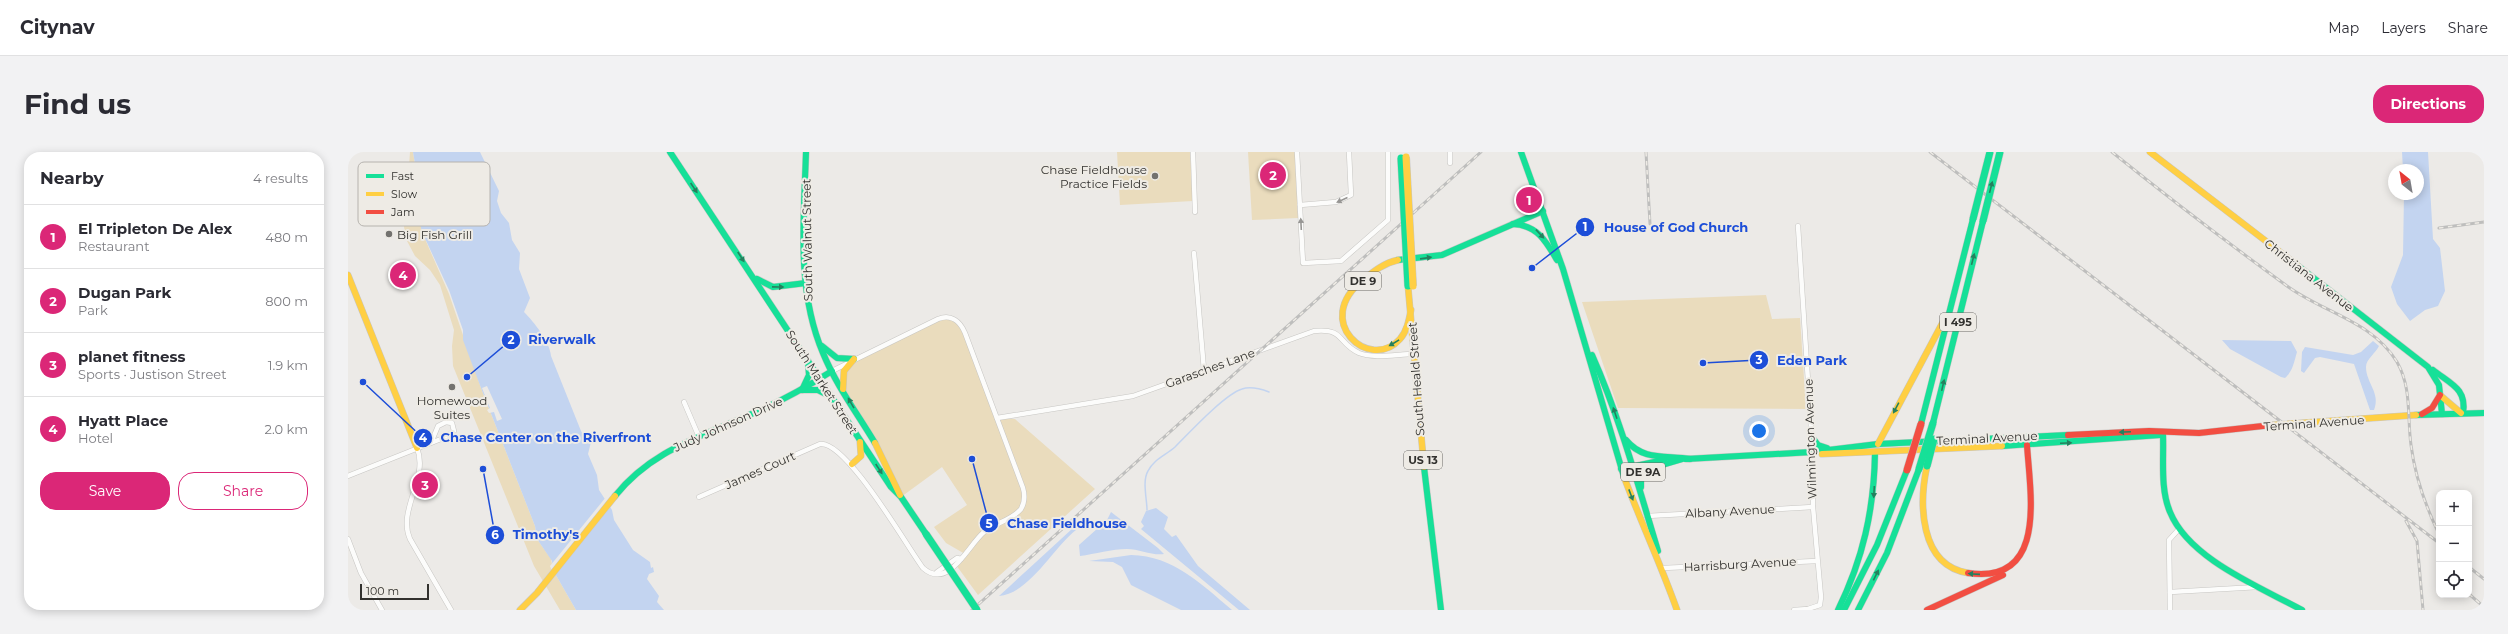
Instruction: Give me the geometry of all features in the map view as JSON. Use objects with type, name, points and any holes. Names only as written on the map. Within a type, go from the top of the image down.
[{"type":"main road","name":"South Market Street","points":[[670,152],[821,378],[891,487],[901,497],[977,610]]},
{"type":"main road","name":"South Walnut Street","points":[[806,152],[806,283],[809,311],[818,341],[832,371],[883,455],[901,497]]},
{"type":"main road","name":"DE 9","points":[[1521,152],[1563,269],[1588,350],[1621,469],[1650,541],[1659,558]]},
{"type":"main road","name":"I 495","points":[[1844,610],[1877,545],[1907,470],[1921,424],[1990,152]]},
{"type":"main road","name":"I 495","points":[[1858,610],[1887,553],[1935,422],[2000,152]]},
{"type":"main road","name":"Christiana Avenue","points":[[2150,152],[2428,367],[2437,379],[2442,414]]},
{"type":"main road","name":"South Heald Street","points":[[1403,155],[1411,310],[1420,430],[1441,610]]},
{"type":"main road","points":[[1505,226],[1543,211]]},
{"type":"main road","name":"DE 9","points":[[1411,310],[1403,336],[1395,343],[1382,348],[1368,349],[1355,343],[1346,333],[1342,320],[1343,306],[1349,294],[1381,266],[1395,261],[1429,258],[1448,252],[1505,226],[1523,224],[1536,230],[1546,240],[1563,269]]},
{"type":"main road","points":[[348,275],[417,448]]},
{"type":"main road","points":[[753,276],[773,287],[806,283]]},
{"type":"main road","points":[[1838,610],[1860,562],[1868,538],[1873,512],[1875,453],[1878,444],[1937,335],[1956,285]]},
{"type":"main road","points":[[818,341],[831,355],[844,360],[854,359]]},
{"type":"main road","name":"DE 9","points":[[1588,350],[1605,384],[1623,436],[1676,610]]},
{"type":"main road","points":[[807,358],[809,375],[802,390],[818,390],[833,397]]},
{"type":"main road","points":[[843,389],[844,372],[854,359]]},
{"type":"main road","points":[[2418,416],[2432,408],[2440,394],[2449,405],[2463,413],[2465,402],[2463,394],[2428,367]]},
{"type":"main road","name":"Judy Johnson Drive","points":[[520,610],[542,587],[616,495],[644,465],[699,437],[802,390],[832,371]]},
{"type":"main road","name":"Terminal Avenue","points":[[1621,469],[1631,465],[1682,459],[1812,452],[1875,453],[2029,445],[2130,439],[2163,434],[2484,412]]},
{"type":"main road","points":[[1935,422],[1923,490],[1922,513],[1926,534],[1932,548],[1945,563],[1958,571],[1972,575],[1991,574],[2005,569],[2016,560],[2028,540],[2030,521],[2029,436]]},
{"type":"main road","name":"Terminal Avenue","points":[[1812,452],[1878,444],[2029,436],[2149,431],[2163,434]]},
{"type":"main road","points":[[2163,434],[2167,498],[2171,514],[2179,528],[2200,550],[2297,609]]},
{"type":"main road","points":[[1623,436],[1634,451],[1642,455],[1673,455],[1690,459]]},
{"type":"main road","points":[[1812,437],[1816,444],[1824,448],[1854,446]]},
{"type":"main road","points":[[852,464],[861,456],[860,440]]},
{"type":"main road","points":[[1927,610],[2008,572],[2026,554],[2035,527],[2029,445]]},
{"type":"main road","name":"DE 9A","points":[[1647,514],[1640,482],[1642,474],[1649,467],[1682,459]]},
{"type":"street","points":[[1193,152],[1195,212]]},
{"type":"street","points":[[1297,152],[1303,263],[1341,261],[1388,220],[1388,152]]},
{"type":"street","points":[[1300,205],[1336,202],[1351,194],[1349,152]]},
{"type":"street","points":[[1450,152],[1450,163]]},
{"type":"street","name":"Wilmington Avenue","points":[[1794,610],[1808,609],[1820,605],[1821,596],[1813,506],[1812,437],[1798,226]]},
{"type":"street","points":[[1194,253],[1204,370]]},
{"type":"street","points":[[832,371],[938,318],[953,319],[964,330],[997,418]]},
{"type":"street","name":"Garasches Lane","points":[[997,418],[1122,399],[1314,331],[1325,330],[1337,334],[1358,352],[1368,355],[1414,354]]},
{"type":"street","points":[[684,402],[699,437]]},
{"type":"street","name":"South Market Street","points":[[820,444],[832,446],[852,464],[923,568],[932,573],[944,572],[960,562],[980,536],[1015,514],[1024,503],[1023,488],[997,418]]},
{"type":"street","points":[[348,476],[432,443],[452,434],[454,428],[452,423],[446,422],[438,426],[432,443]]},
{"type":"street","name":"James Court","points":[[699,497],[820,444]]},
{"type":"street","points":[[417,448],[420,463],[406,528],[410,540],[451,610]]},
{"type":"street","name":"Albany Avenue","points":[[1647,514],[1813,506]]},
{"type":"street","points":[[2170,610],[2170,540],[2179,528]]},
{"type":"street","points":[[348,539],[360,573],[382,610]]},
{"type":"street","name":"Harrisburg Avenue","points":[[1662,568],[1817,561]]},
{"type":"street","points":[[2170,592],[2261,587]]},
{"type":"shaded area","points":[[410,152],[413,152],[415,162],[409,162]]},
{"type":"shaded area","name":"Chase Fieldhouse Practice Fields","points":[[1117,152],[1190,152],[1193,201],[1120,205]]},
{"type":"shaded area","points":[[1248,152],[1295,152],[1298,218],[1252,220]]},
{"type":"shaded area","points":[[421,226],[422,232],[449,294],[481,388],[535,526],[537,539],[551,559],[553,570],[576,610],[560,610],[534,566],[453,366],[452,346],[454,330],[440,285],[430,270],[415,256],[407,241],[404,227]]},
{"type":"shaded area","points":[[1766,295],[1772,319],[1800,318],[1806,409],[1618,408],[1582,302]]},
{"type":"shaded area","points":[[942,317],[959,323],[997,418],[1015,419],[1095,489],[978,595],[956,565],[965,554],[946,543],[934,527],[967,505],[942,467],[901,497],[843,389],[848,364]]},
{"type":"water","points":[[413,152],[480,152],[485,162],[415,162]]},
{"type":"water","points":[[2402,152],[2428,152],[2433,239],[2440,248],[2445,291],[2438,306],[2425,310],[2410,321],[2397,304],[2391,287],[2403,255],[2404,200],[2424,200],[2424,164],[2403,164]]},
{"type":"water","points":[[490,173],[499,191],[497,201],[501,213],[509,223],[512,240],[520,253],[519,269],[530,298],[524,312],[537,327],[548,345],[581,431],[585,438],[592,438],[588,454],[597,475],[599,490],[612,510],[614,520],[633,550],[650,562],[651,568],[653,567],[654,572],[649,574],[647,579],[659,596],[657,602],[664,610],[576,610],[553,570],[552,561],[537,539],[535,526],[463,340],[463,330],[449,290],[421,226],[490,226]]},
{"type":"water","points":[[2222,340],[2291,341],[2297,352],[2292,369],[2285,378],[2230,349]]},
{"type":"water","points":[[2373,341],[2379,346],[2366,364],[2366,367],[2368,378],[2376,398],[2374,410],[2370,410],[2354,364],[2320,357],[2315,358],[2304,373],[2301,371],[2302,352],[2305,347],[2353,355],[2361,352]]},
{"type":"water","points":[[1156,508],[1168,517],[1164,529],[1172,537],[1176,535],[1198,566],[1250,610],[1239,610],[1141,529],[1144,526],[1141,522],[1146,511]]},
{"type":"water","points":[[1111,512],[1164,554],[1121,549],[1080,556],[1079,545],[1107,520]]},
{"type":"water","points":[[1073,528],[1076,530],[1031,579],[1010,593],[999,596],[1018,578]]},
{"type":"water","points":[[1131,555],[1161,560],[1174,566],[1198,581],[1232,610],[1181,610],[1131,585],[1122,567],[1113,562],[1089,561]]},
{"type":"pier","points":[[487,386],[502,419],[497,421],[494,412],[489,413],[487,410],[490,408],[482,388]]},
{"type":"pier","points":[[606,497],[612,505],[554,577],[550,566]]},
{"type":"waterway","points":[[1147,510],[1145,480],[1146,475],[1153,463],[1175,447],[1207,415],[1235,392],[1249,388],[1269,392]]},
{"type":"railway","points":[[972,610],[1481,152]]},
{"type":"railway","points":[[1646,152],[1650,224]]},
{"type":"railway","points":[[1930,152],[2436,541]]},
{"type":"railway","points":[[2112,152],[2287,286],[2316,304],[2361,327],[2387,348],[2397,362],[2405,382],[2411,445],[2415,468],[2425,502],[2436,527]]},
{"type":"railway","points":[[2439,228],[2484,222]]},
{"type":"railway","points":[[2406,521],[2417,541],[2423,610]]},
{"type":"railway","points":[[2472,569],[2484,579]]},
{"type":"railway","points":[[2472,597],[2484,607]]},
{"type":"traffic: fast","points":[[670,152],[891,487],[901,497],[926,534]]},
{"type":"traffic: fast","points":[[806,152],[803,228],[805,279],[814,329],[828,365],[847,399],[875,443]]},
{"type":"traffic: fast","points":[[1521,152],[1563,269],[1624,477]]},
{"type":"traffic: fast","points":[[1973,219],[1990,152]]},
{"type":"traffic: fast","points":[[1983,221],[2000,152]]},
{"type":"traffic: fast","points":[[1401,158],[1408,286]]},
{"type":"traffic: fast","points":[[1398,260],[1442,255],[1543,211]]},
{"type":"traffic: fast","points":[[1921,424],[1973,219]]},
{"type":"traffic: fast","points":[[1933,423],[1983,221]]},
{"type":"traffic: fast","points":[[1513,224],[1528,227],[1540,235],[1549,246],[1557,260]]},
{"type":"traffic: fast","points":[[2297,265],[2428,367],[2439,385],[2442,414]]},
{"type":"traffic: fast","points":[[757,279],[773,287],[806,283]]},
{"type":"traffic: fast","points":[[822,346],[837,358],[854,359]]},
{"type":"traffic: fast","points":[[1592,355],[1620,427],[1658,551]]},
{"type":"traffic: fast","points":[[802,390],[809,375],[808,361]]},
{"type":"traffic: fast","points":[[2433,370],[2451,383],[2460,393],[2463,398],[2463,413]]},
{"type":"traffic: fast","points":[[615,496],[644,468],[676,447],[781,400],[832,371]]},
{"type":"traffic: fast","points":[[802,390],[818,390],[832,397]]},
{"type":"traffic: fast","points":[[2416,415],[2484,413]]},
{"type":"traffic: fast","points":[[1919,469],[1933,423]]},
{"type":"traffic: fast","points":[[2163,434],[2163,474],[2165,494],[2170,512],[2179,529],[2209,558],[2227,570],[2302,610]]},
{"type":"traffic: fast","points":[[1686,459],[1812,452],[1878,444],[2068,435]]},
{"type":"traffic: fast","points":[[2002,446],[2160,435]]},
{"type":"traffic: fast","points":[[1812,437],[1818,445],[1827,448]]},
{"type":"traffic: fast","points":[[1927,466],[1934,439]]},
{"type":"traffic: fast","points":[[1626,440],[1633,447],[1647,454],[1690,459]]},
{"type":"traffic: fast","points":[[1838,610],[1847,591],[1866,534],[1872,494],[1875,453]]},
{"type":"traffic: fast","points":[[1641,487],[1641,479],[1648,469],[1682,459]]},
{"type":"traffic: fast","points":[[1621,469],[1664,460]]},
{"type":"traffic: fast","points":[[1424,467],[1441,610]]},
{"type":"traffic: fast","points":[[1858,610],[1887,553],[1919,469]]},
{"type":"traffic: fast","points":[[1844,610],[1877,545],[1907,470]]},
{"type":"traffic: fast","points":[[926,534],[977,610]]},
{"type":"traffic: slow","points":[[2150,152],[2297,265]]},
{"type":"traffic: slow","points":[[1406,157],[1413,286]]},
{"type":"traffic: slow","points":[[1398,260],[1388,263],[1375,271],[1363,280],[1348,296],[1343,311],[1344,326],[1351,338],[1361,346],[1374,350],[1388,348],[1402,336],[1411,310]]},
{"type":"traffic: slow","points":[[348,275],[417,448]]},
{"type":"traffic: slow","points":[[1408,286],[1424,467]]},
{"type":"traffic: slow","points":[[1878,444],[1943,322]]},
{"type":"traffic: slow","points":[[843,389],[844,371],[854,359]]},
{"type":"traffic: slow","points":[[2441,396],[2461,413]]},
{"type":"traffic: slow","points":[[2272,425],[2416,415]]},
{"type":"traffic: slow","points":[[852,464],[861,456],[860,442]]},
{"type":"traffic: slow","points":[[875,443],[900,495]]},
{"type":"traffic: slow","points":[[1822,454],[2002,446]]},
{"type":"traffic: slow","points":[[1927,466],[1923,497],[1926,530],[1931,545],[1940,558],[1952,568],[1968,573]]},
{"type":"traffic: slow","points":[[1624,477],[1677,610]]},
{"type":"traffic: slow","points":[[520,610],[537,593],[615,496]]},
{"type":"traffic: jam","points":[[2422,414],[2432,408],[2440,395]]},
{"type":"traffic: jam","points":[[1907,470],[1921,424]]},
{"type":"traffic: jam","points":[[2068,435],[2149,431],[2199,433],[2272,425]]},
{"type":"traffic: jam","points":[[1968,573],[1994,573],[2011,565],[2023,550],[2029,532],[2031,510],[2027,445]]},
{"type":"traffic: jam","points":[[1927,610],[2003,575]]},
{"type":"place","name":"Dugan Park","points":[[1273,175]]},
{"type":"place","name":"Chase Fieldhouse Practice Fields","points":[[1155,176]]},
{"type":"place","name":"El Tripleton De Alex","points":[[1529,200]]},
{"type":"place","name":"Big Fish Grill","points":[[389,234]]},
{"type":"place","name":"House of God Church","points":[[1532,268]]},
{"type":"place","name":"Hyatt Place","points":[[403,275]]},
{"type":"place","name":"Eden Park","points":[[1703,363]]},
{"type":"place","name":"Riverwalk","points":[[467,377]]},
{"type":"place","name":"Chase Center on the Riverfront","points":[[363,382]]},
{"type":"place","name":"Homewood Suites","points":[[452,387]]},
{"type":"place","name":"Chase Fieldhouse","points":[[972,459]]},
{"type":"place","name":"Timothy's","points":[[483,469]]},
{"type":"place","name":"planet fitness","points":[[425,485]]}]
